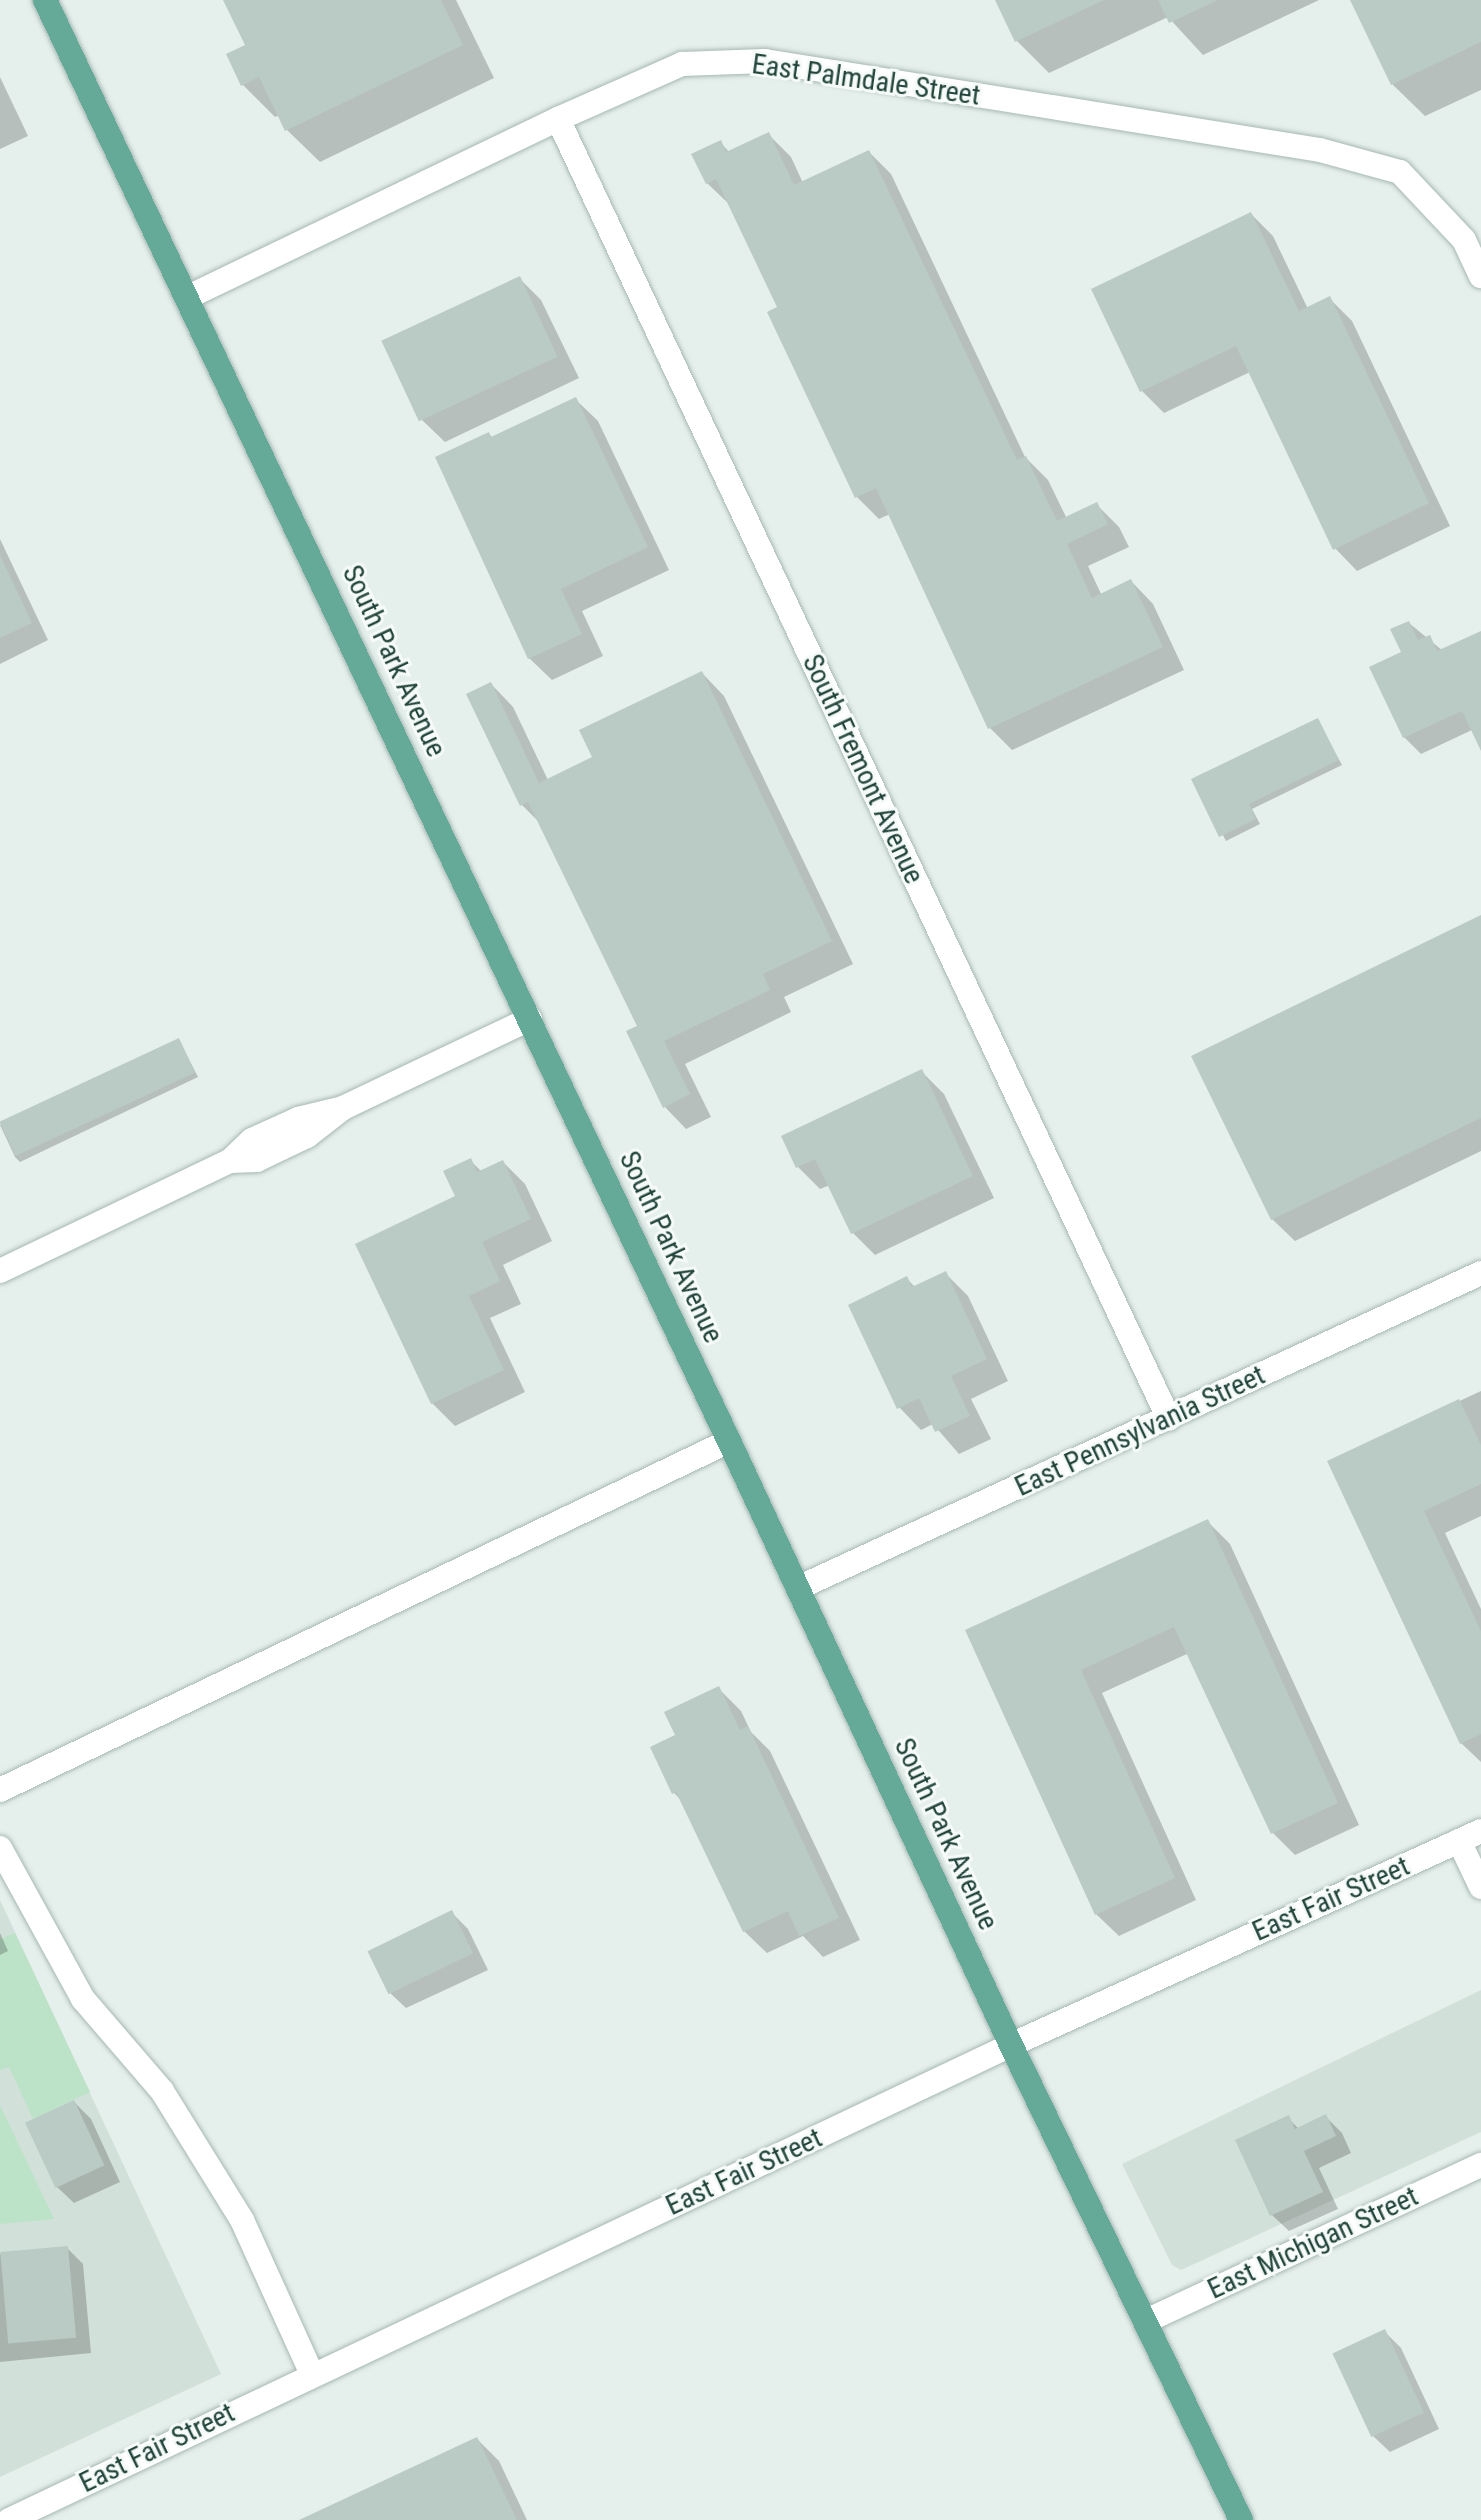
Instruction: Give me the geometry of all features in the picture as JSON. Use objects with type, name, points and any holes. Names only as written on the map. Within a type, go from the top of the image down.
[{"type":"main road","name":"South Park Avenue","points":[[45,0],[530,1019],[1011,2045],[1146,2321],[1235,2518]]},
{"type":"street","name":"East Palmdale Street","points":[[188,297],[558,119],[682,64],[765,61],[1320,150],[1400,172],[1464,240],[1481,276]]},
{"type":"street","name":"South Fremont Avenue","points":[[558,119],[1169,1419]]},
{"type":"street","points":[[0,1271],[230,1161],[259,1136],[298,1119],[343,1108],[530,1019]]},
{"type":"street","name":"East Pennsylvania Street","points":[[798,1588],[1481,1273]]},
{"type":"street","points":[[0,1790],[729,1441]]},
{"type":"street","points":[[1470,1836],[1481,1887]]},
{"type":"street","name":"East Fair Street","points":[[9,2520],[1011,2045],[1470,1836]]},
{"type":"street","points":[[0,1848],[83,1999],[162,2091],[242,2220],[312,2374]]},
{"type":"street","name":"East Michigan Street","points":[[1146,2321],[1481,2165]]},
{"type":"shaded area","points":[[0,1900],[221,2374],[0,2477]]},
{"type":"shaded area","points":[[1481,1990],[1481,2132],[1181,2270],[1172,2265],[1122,2164]]},
{"type":"green space","points":[[15,1933],[90,2092],[33,2119],[9,2067],[0,2070],[0,1939]]},
{"type":"green space","points":[[0,2105],[54,2219],[0,2224]]},
{"type":"building","points":[[223,0],[441,0],[463,45],[285,131],[259,77],[241,86],[226,54],[245,45]]},
{"type":"building","points":[[995,0],[1104,0],[1015,42]]},
{"type":"building","points":[[1158,0],[1218,0],[1169,23]]},
{"type":"building","points":[[1350,0],[1481,0],[1481,42],[1391,85]]},
{"type":"building","points":[[769,132],[794,185],[869,150],[1017,460],[1026,456],[1057,521],[1097,502],[1108,524],[1067,544],[1092,598],[1131,579],[1163,647],[988,729],[876,488],[855,498],[767,312],[777,307],[716,179],[706,184],[691,154],[721,140],[726,152]]},
{"type":"building","points":[[1251,212],[1299,311],[1330,296],[1429,503],[1333,550],[1236,346],[1140,392],[1091,289]]},
{"type":"building","points":[[520,276],[558,357],[419,421],[381,341]]},
{"type":"building","points":[[576,397],[648,547],[561,589],[582,634],[528,659],[435,457],[489,432],[491,437]]},
{"type":"building","points":[[0,555],[32,623],[0,638]]},
{"type":"building","points":[[1409,621],[1418,640],[1430,635],[1437,651],[1481,631],[1481,751],[1462,711],[1403,738],[1369,667],[1401,652],[1390,629]]},
{"type":"building","points":[[702,671],[832,941],[763,974],[770,990],[664,1041],[690,1094],[663,1108],[626,1031],[637,1026],[528,802],[520,806],[466,694],[491,682],[539,783],[592,757],[579,730]]},
{"type":"building","points":[[1318,718],[1339,760],[1249,804],[1256,819],[1219,837],[1191,779]]},
{"type":"building","points":[[1481,915],[1481,1118],[1271,1220],[1191,1056]]},
{"type":"building","points":[[179,1038],[195,1072],[16,1156],[0,1121]]},
{"type":"building","points":[[922,1069],[973,1176],[851,1234],[815,1159],[796,1168],[781,1136]]},
{"type":"building","points":[[471,1158],[477,1172],[503,1160],[531,1219],[482,1242],[500,1281],[469,1296],[504,1370],[431,1404],[355,1244],[455,1196],[443,1171]]},
{"type":"building","points":[[946,1271],[987,1359],[951,1376],[970,1416],[935,1432],[919,1398],[897,1409],[848,1305],[907,1276],[912,1287]]},
{"type":"building","points":[[1459,1399],[1481,1445],[1481,1484],[1424,1511],[1481,1631],[1481,1734],[1460,1744],[1327,1461]]},
{"type":"building","points":[[1208,1519],[1338,1803],[1271,1834],[1174,1627],[1081,1670],[1175,1878],[1095,1915],[965,1630]]},
{"type":"building","points":[[719,1686],[740,1730],[748,1726],[839,1918],[799,1936],[788,1911],[743,1932],[676,1792],[672,1794],[650,1747],[675,1735],[664,1712]]},
{"type":"building","points":[[452,1910],[473,1953],[389,1994],[368,1951]]},
{"type":"building","points":[[74,2100],[104,2165],[55,2188],[25,2123]]},
{"type":"building","points":[[1326,2114],[1336,2136],[1304,2151],[1323,2192],[1270,2216],[1235,2140],[1289,2115],[1295,2129]]},
{"type":"building","points":[[68,2246],[76,2338],[8,2344],[0,2252]]},
{"type":"building","points":[[1385,2329],[1424,2412],[1371,2437],[1332,2354]]},
{"type":"building","points":[[477,2437],[517,2520],[299,2520]]}]
